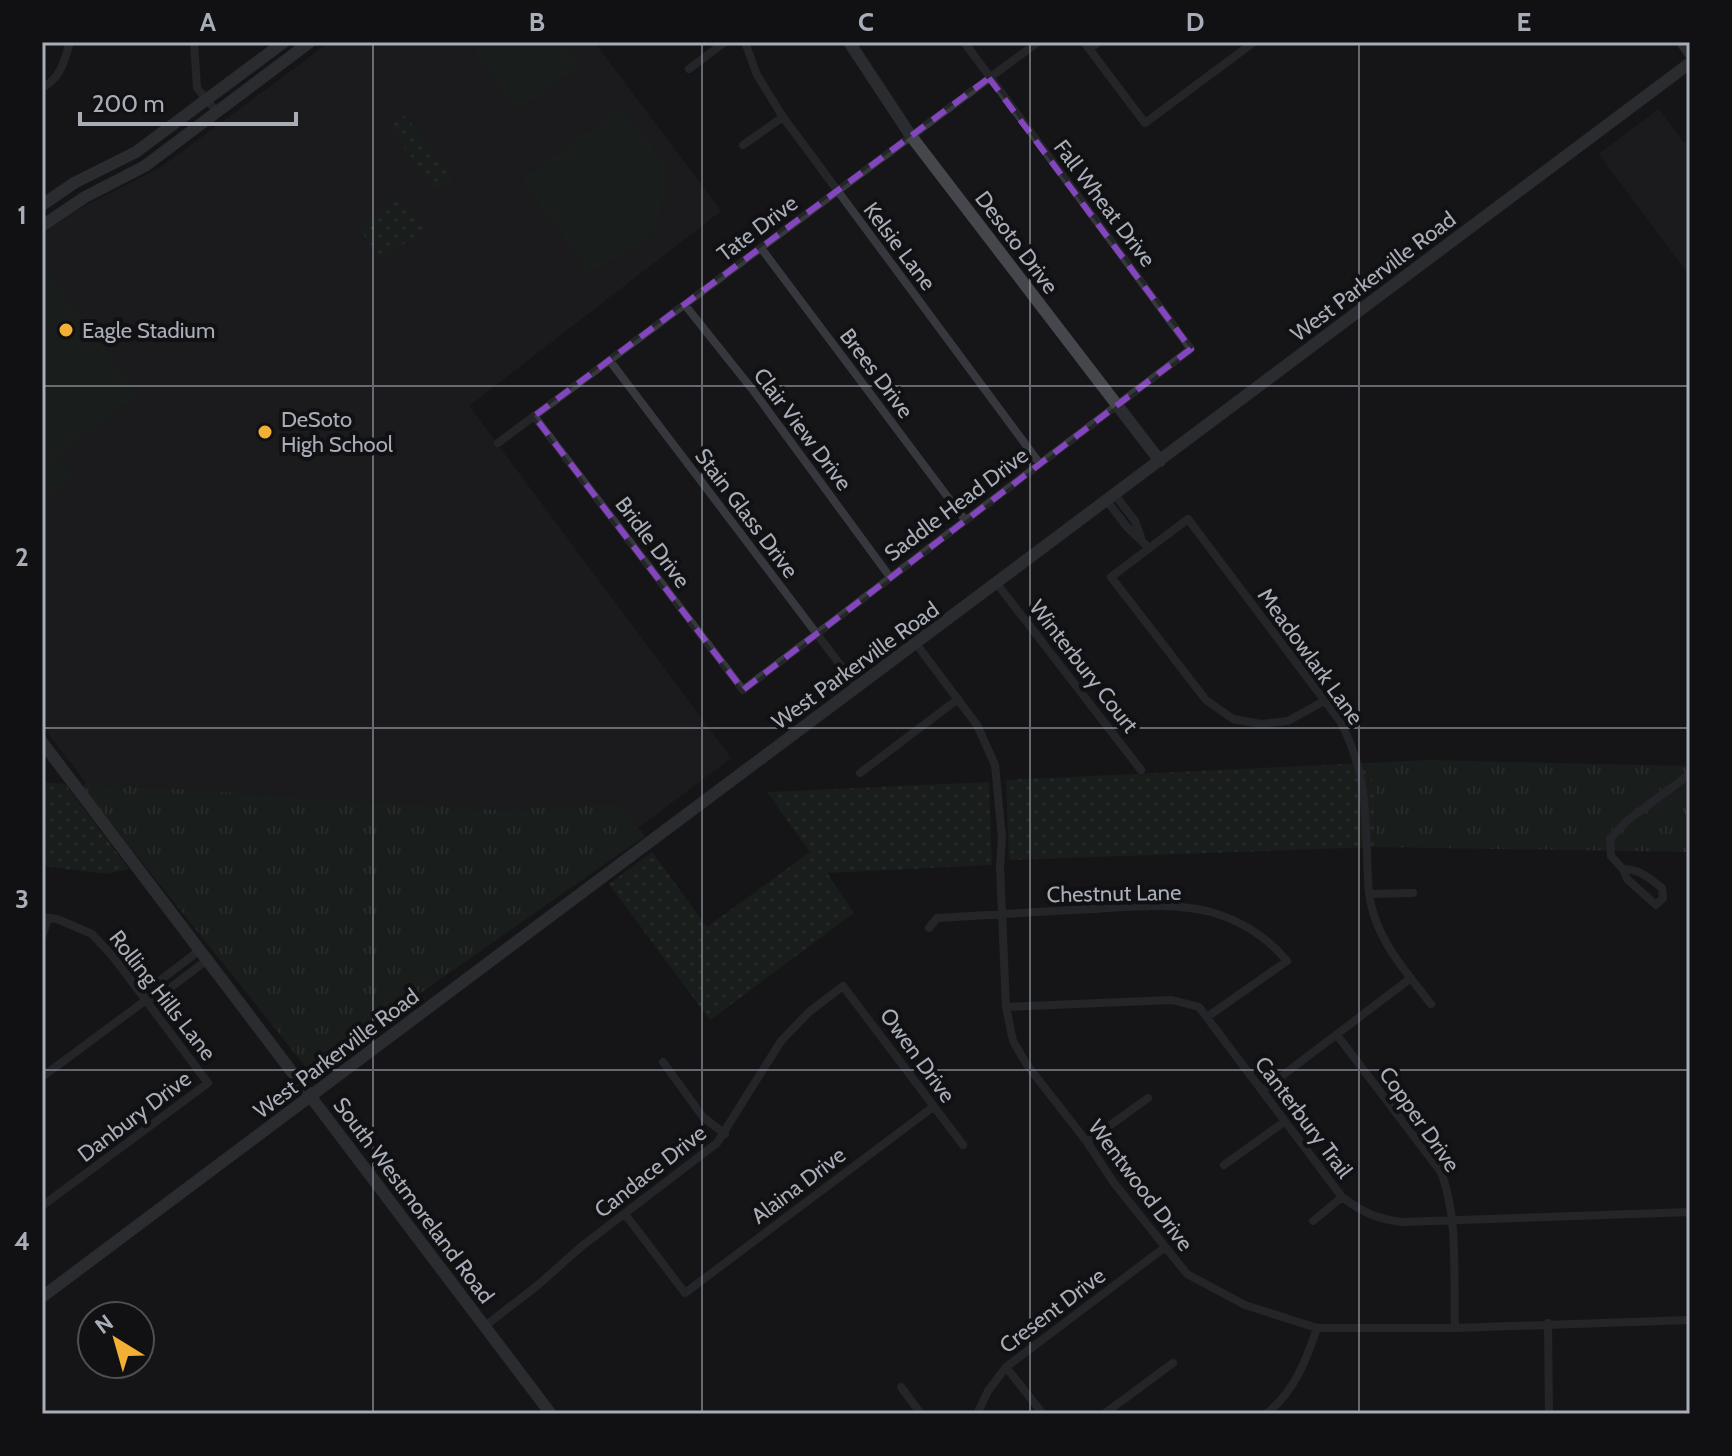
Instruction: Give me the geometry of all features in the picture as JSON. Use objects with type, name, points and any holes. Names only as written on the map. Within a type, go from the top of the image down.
[{"type":"main road","points":[[42,205],[74,183],[136,152],[284,42]]},
{"type":"main road","points":[[42,226],[85,197],[145,166],[310,42]]},
{"type":"main road","name":"Desoto Drive","points":[[849,42],[911,136],[1160,461]]},
{"type":"main road","points":[[1682,42],[1690,53]]},
{"type":"main road","name":"West Parkerville Road","points":[[42,1296],[998,585],[1690,63]]},
{"type":"main road","name":"South Westmoreland Road","points":[[42,742],[551,1414]]},
{"type":"street","points":[[42,88],[61,72],[70,42]]},
{"type":"street","points":[[194,42],[197,88],[217,112]]},
{"type":"street","points":[[689,69],[725,42]]},
{"type":"street","name":"Kelsie Lane","points":[[745,42],[757,75],[783,117],[1040,464]]},
{"type":"street","name":"Fall Wheat Drive","points":[[964,42],[1191,349]]},
{"type":"street","name":"Tate Drive","points":[[498,443],[1038,42]]},
{"type":"street","points":[[1099,42],[1087,46],[1145,123],[1254,42]]},
{"type":"street","points":[[743,145],[783,117]]},
{"type":"street","name":"Brees Drive","points":[[761,248],[965,520]]},
{"type":"street","name":"Clair View Drive","points":[[685,305],[752,389],[890,577]]},
{"type":"street","name":"Saddle Head Drive","points":[[743,690],[1191,349]]},
{"type":"street","name":"Stain Glass Drive","points":[[610,361],[857,687]]},
{"type":"street","name":"Bridle Drive","points":[[534,416],[743,690]]},
{"type":"street","points":[[1111,498],[1135,521],[1141,538],[1149,548],[1111,577],[1206,700],[1233,719],[1261,724],[1288,721],[1324,701]]},
{"type":"street","name":"Meadowlark Lane","points":[[1149,548],[1188,519],[1340,721],[1355,749],[1364,781],[1369,894],[1374,917],[1386,942],[1431,1004]]},
{"type":"street","name":"Winterbury Court","points":[[998,585],[1141,770]]},
{"type":"street","name":"Wentwood Drive","points":[[917,645],[977,725],[995,765],[1001,831],[1006,1007],[1013,1041],[1027,1065],[1164,1248],[1187,1274],[1245,1305],[1317,1328],[1455,1328],[1690,1320]]},
{"type":"street","points":[[860,773],[958,699]]},
{"type":"street","points":[[1623,869],[1634,869],[1646,875],[1662,888],[1663,898],[1656,905],[1627,879],[1623,869],[1611,856],[1610,839],[1628,820],[1690,774]]},
{"type":"street","points":[[1369,894],[1413,893]]},
{"type":"street","name":"Chestnut Lane","points":[[929,928],[937,918],[1001,914],[1132,907],[1181,907],[1210,912],[1257,932],[1273,944],[1287,961],[1207,1017]]},
{"type":"street","points":[[42,937],[45,918]]},
{"type":"street","name":"Rolling Hills Lane","points":[[45,918],[57,919],[92,934],[114,958],[208,1083]]},
{"type":"street","points":[[42,1077],[146,1000],[150,988],[204,955]]},
{"type":"street","points":[[1262,1091],[1411,978]]},
{"type":"street","name":"Owen Drive","points":[[843,986],[963,1145]]},
{"type":"street","name":"Candace Drive","points":[[485,1326],[706,1154],[725,1134],[781,1041],[809,1012],[843,986]]},
{"type":"street","name":"Canterbury Trail","points":[[1006,1007],[1172,1000],[1199,1007],[1342,1197],[1379,1220],[1451,1221],[1690,1212]]},
{"type":"street","name":"Copper Drive","points":[[1337,1035],[1441,1172],[1448,1191],[1451,1221],[1455,1328]]},
{"type":"street","points":[[663,1062],[703,1117],[725,1134]]},
{"type":"street","name":"Danbury Drive","points":[[42,1206],[208,1083]]},
{"type":"street","points":[[1087,1142],[1148,1098]]},
{"type":"street","name":"Alaina Drive","points":[[625,1214],[685,1293],[933,1107]]},
{"type":"street","points":[[1224,1165],[1284,1122]]},
{"type":"street","points":[[1313,1221],[1342,1197]]},
{"type":"street","name":"Cresent Drive","points":[[977,1414],[988,1391],[1006,1367],[1164,1248]]},
{"type":"street","points":[[1548,1323],[1549,1414]]},
{"type":"street","points":[[1266,1414],[1282,1402],[1304,1366],[1317,1328]]},
{"type":"street","points":[[1104,1414],[1173,1363]]},
{"type":"street","points":[[1006,1367],[1043,1414]]},
{"type":"street","points":[[901,1387],[921,1414]]},
{"type":"highlighted area","points":[[989,78],[1191,349],[743,690],[534,416]]},
{"type":"shaded area","name":"DeSoto High School","points":[[330,42],[594,42],[721,211],[469,406],[731,758],[638,828],[617,803],[501,810],[86,783],[42,725],[42,234],[79,209],[161,167]]},
{"type":"shaded area","points":[[1659,109],[1684,143],[1690,139],[1690,276],[1599,154]]},
{"type":"green space","points":[[480,42],[558,42],[581,65],[522,108],[516,107],[472,48]]},
{"type":"green space","points":[[620,109],[658,154],[666,179],[664,194],[652,237],[590,273],[524,184],[525,177]]},
{"type":"green space","points":[[405,115],[452,179],[436,191],[390,127]]},
{"type":"green space","points":[[399,197],[424,229],[383,260],[358,228]]},
{"type":"green space","name":"Eagle Stadium","points":[[42,266],[139,394],[57,456],[73,478],[42,501]]},
{"type":"green space","points":[[1427,760],[1690,766],[1690,852],[1376,847],[1375,793],[1367,763]]},
{"type":"green space","points":[[1367,763],[1375,793],[1376,847],[1009,860],[1006,780]]},
{"type":"green space","points":[[42,782],[65,784],[129,869],[106,874],[42,866]]},
{"type":"green space","points":[[989,782],[992,865],[827,873],[854,913],[710,1020],[609,884],[652,852],[707,927],[810,852],[767,792]]},
{"type":"green space","points":[[86,783],[501,810],[617,803],[645,836],[309,1071],[82,787]]},
{"type":"place","name":"Eagle Stadium","points":[[66,330]]},
{"type":"place","name":"DeSoto High School","points":[[265,432]]}]
